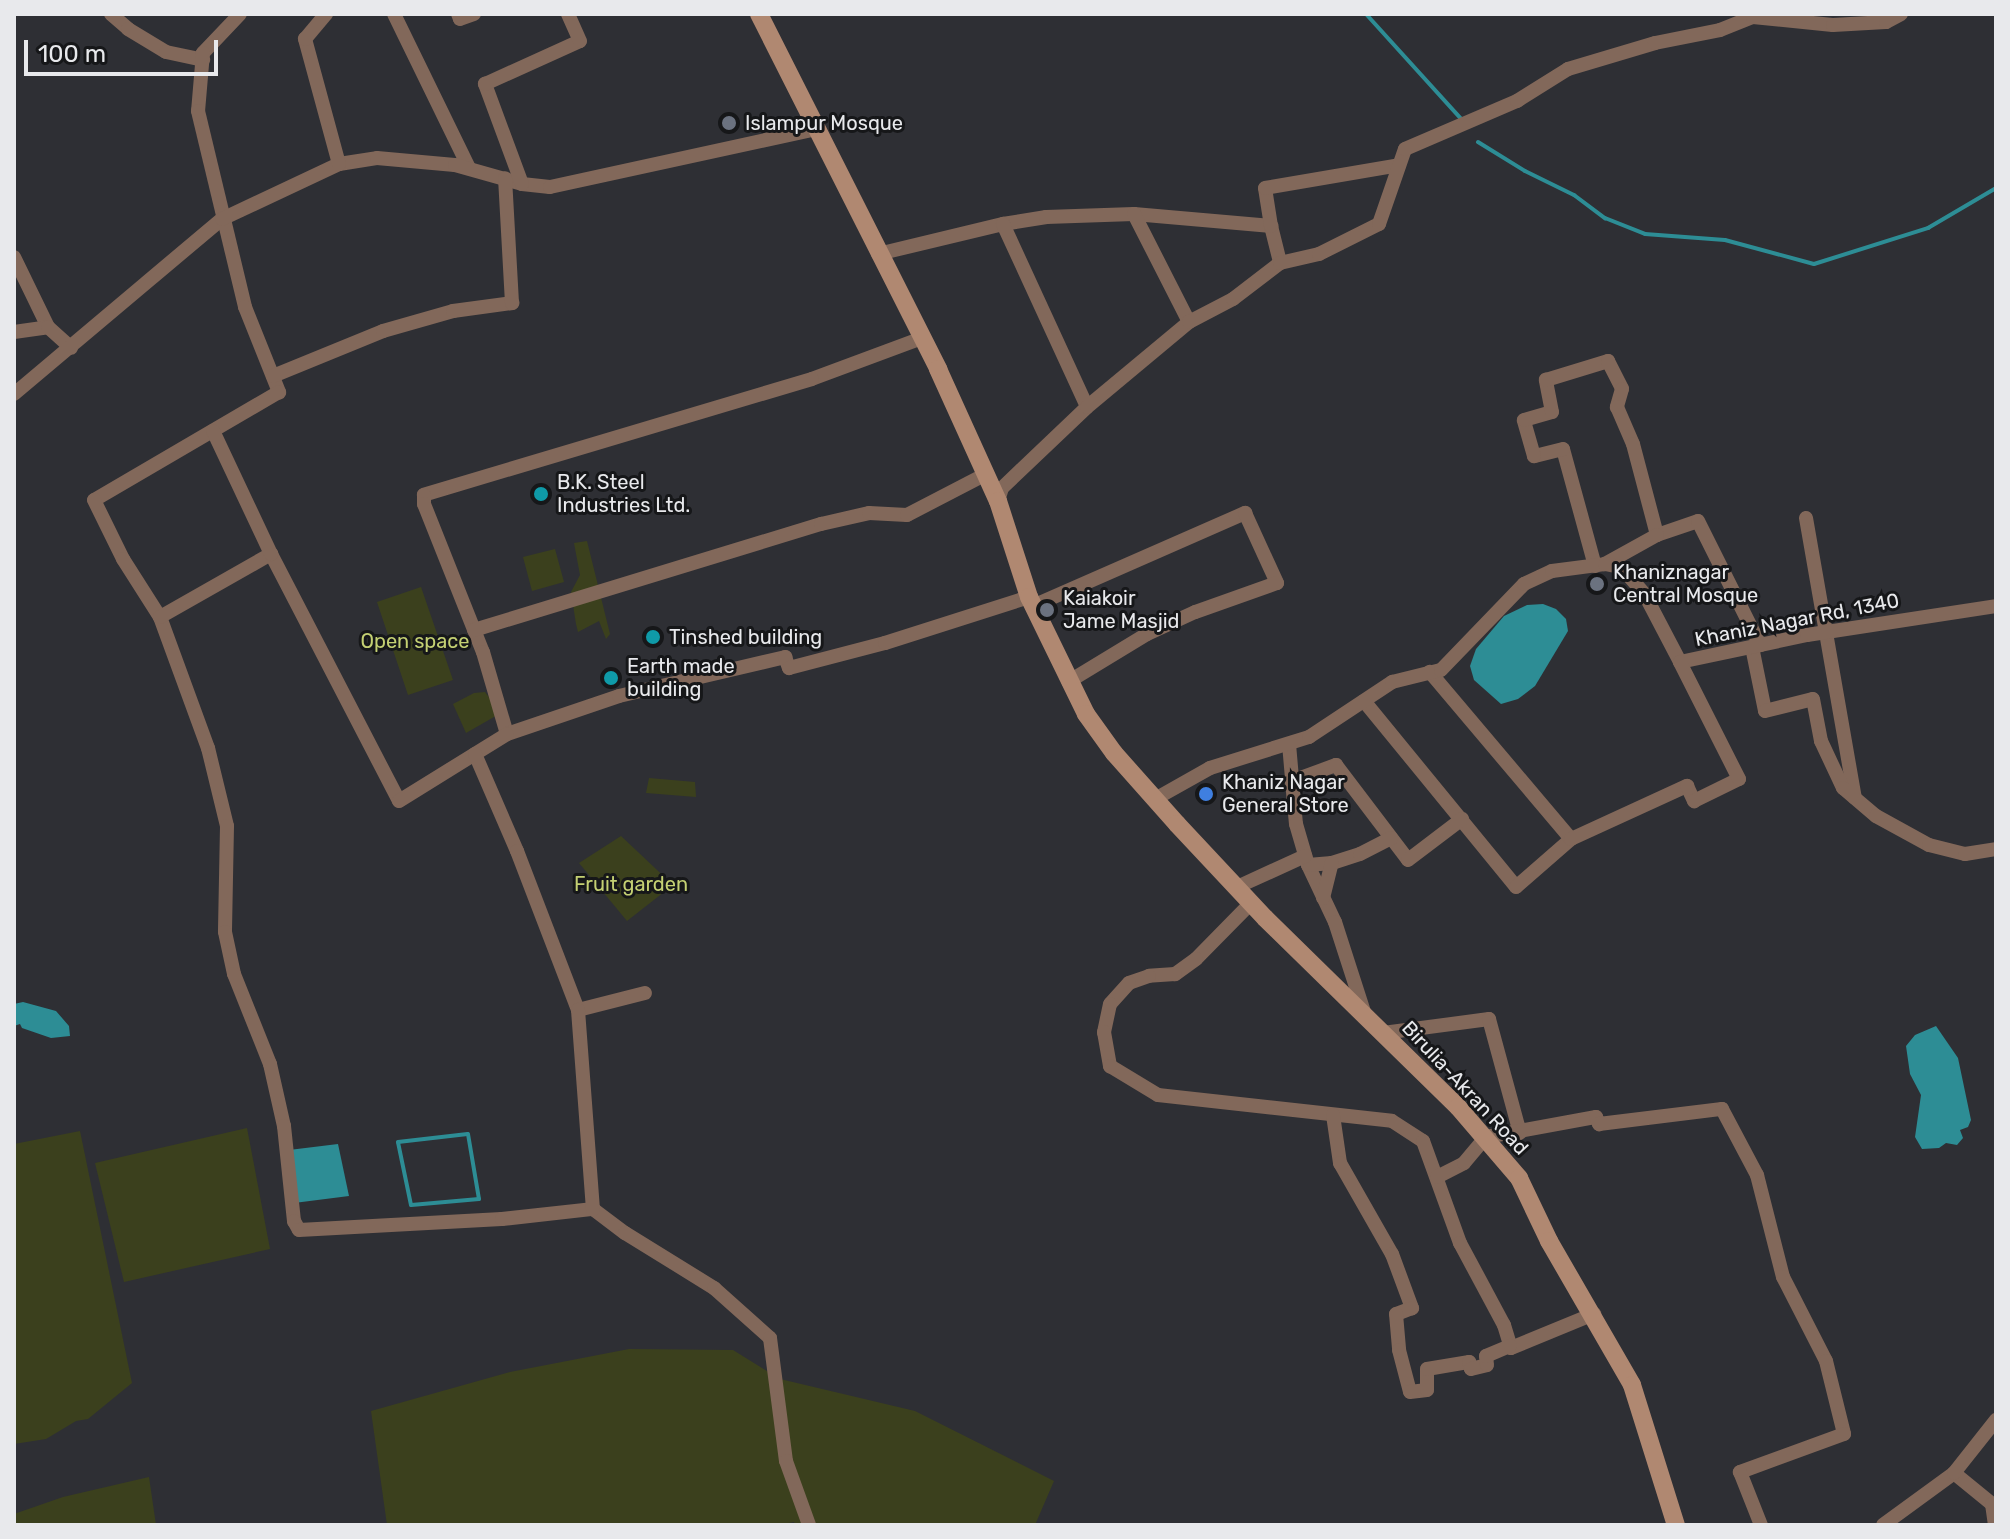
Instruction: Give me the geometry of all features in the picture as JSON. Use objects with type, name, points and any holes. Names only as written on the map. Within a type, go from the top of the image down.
[{"type":"street","points":[[111,14],[128,29],[166,52],[203,60]]},
{"type":"street","points":[[240,14],[203,53],[198,111],[245,307],[279,392],[94,500],[123,559],[160,617],[208,748],[227,826],[225,932],[234,974],[270,1064],[284,1126],[294,1221],[299,1230],[502,1219],[593,1209],[625,1233],[714,1288],[770,1338],[786,1461],[809,1525]]},
{"type":"street","points":[[326,14],[305,39],[339,164]]},
{"type":"street","points":[[394,14],[469,168]]},
{"type":"street","points":[[458,14],[460,19],[474,14]]},
{"type":"street","points":[[522,184],[485,84],[580,41],[568,14]]},
{"type":"street","name":"Birulia-Akran Road","points":[[759,14],[922,338],[986,474],[1031,602],[1068,682],[1114,753],[1155,799],[1251,903],[1486,1137],[1519,1178],[1549,1241],[1594,1314],[1632,1385],[1676,1525]]},
{"type":"street","points":[[998,501],[1002,488],[1087,407],[1189,322],[1233,299],[1280,263],[1319,254],[1379,224],[1405,149],[1517,101],[1568,69],[1720,30],[1753,17],[1833,25],[1886,22],[1901,14]]},
{"type":"street","points":[[14,394],[222,219],[339,164],[377,158],[469,168],[522,184],[550,187],[817,129]]},
{"type":"street","points":[[1280,263],[1265,188],[1399,165]]},
{"type":"street","points":[[273,376],[383,331],[453,311],[512,303],[505,178]]},
{"type":"street","points":[[878,254],[1003,224],[1060,216],[1134,214],[1271,226]]},
{"type":"street","points":[[1134,214],[1189,322]]},
{"type":"street","points":[[1003,224],[1087,407]]},
{"type":"street","points":[[14,257],[48,327],[71,348]]},
{"type":"street","points":[[14,332],[48,327]]},
{"type":"street","points":[[507,734],[474,630],[424,504],[424,495],[812,379],[922,338]]},
{"type":"street","points":[[1600,565],[1563,449],[1534,456],[1524,420],[1552,412],[1546,380],[1608,361],[1622,389],[1617,407],[1633,444],[1657,535]]},
{"type":"street","points":[[213,431],[271,554],[399,801],[507,734],[619,696],[785,657],[789,668],[1031,602],[1245,513],[1277,583],[1195,612],[1147,634],[1097,661],[1068,682]]},
{"type":"street","points":[[474,630],[821,524],[869,513],[907,515],[986,474]]},
{"type":"street","points":[[1806,518],[1855,798]]},
{"type":"street","points":[[1155,799],[1210,768],[1289,744],[1320,731],[1392,682],[1441,670],[1524,584],[1552,571],[1600,565],[1657,535],[1698,521],[1756,646],[1765,711],[1813,699],[1821,741],[1843,788],[1876,816],[1929,845],[1965,854],[1996,849]]},
{"type":"street","points":[[160,617],[271,554]]},
{"type":"street","name":"Khaniz Nagar Rd, 1340","points":[[1600,565],[1621,567],[1645,595],[1680,662],[1826,633],[1996,606]]},
{"type":"street","points":[[1364,701],[1516,887],[1571,839],[1687,786],[1694,801],[1739,779],[1680,662]]},
{"type":"street","points":[[1430,672],[1571,839]]},
{"type":"street","points":[[1289,744],[1296,824],[1306,860],[1335,922],[1360,1006],[1368,1019]]},
{"type":"street","points":[[475,754],[517,851],[578,1010],[593,1209]]},
{"type":"street","points":[[1292,781],[1336,765],[1408,860],[1462,819]]},
{"type":"street","points":[[1237,887],[1306,860],[1332,863],[1360,854],[1391,838]]},
{"type":"street","points":[[1323,898],[1332,863]]},
{"type":"street","points":[[1251,903],[1196,959],[1175,974],[1149,976],[1129,983],[1110,1004],[1104,1032],[1110,1066],[1158,1095],[1392,1121],[1423,1141],[1460,1243],[1504,1325],[1510,1346]]},
{"type":"street","points":[[578,1010],[645,993]]},
{"type":"street","points":[[1383,1033],[1489,1019],[1520,1133]]},
{"type":"street","points":[[1437,1177],[1464,1163],[1486,1137],[1596,1117],[1599,1124],[1722,1109],[1757,1175],[1783,1277],[1826,1361],[1844,1434],[1740,1472],[1761,1525]]},
{"type":"street","points":[[1333,1115],[1340,1163],[1392,1254],[1412,1308],[1396,1314],[1399,1350],[1410,1392],[1427,1390],[1427,1369],[1469,1362],[1471,1369],[1487,1365],[1486,1356],[1594,1314]]},
{"type":"street","points":[[1883,1525],[1954,1473],[1996,1420]]},
{"type":"street","points":[[1954,1473],[1992,1504],[1995,1525]]},
{"type":"green space","points":[[587,541],[610,634],[606,639],[599,621],[578,632],[576,624],[571,592],[580,575],[574,543]]},
{"type":"green space","points":[[555,549],[564,582],[532,591],[523,557]]},
{"type":"green space","name":"Open space","points":[[421,587],[453,680],[408,695],[377,602]]},
{"type":"green space","name":"Open space","points":[[485,692],[501,713],[466,733],[453,704],[474,693]]},
{"type":"green space","points":[[649,778],[695,782],[696,797],[646,793]]},
{"type":"green space","name":"Fruit garden","points":[[621,836],[673,885],[627,921],[579,863]]},
{"type":"green space","points":[[247,1128],[270,1249],[124,1282],[95,1163]]},
{"type":"green space","points":[[80,1131],[132,1383],[88,1419],[76,1421],[46,1439],[14,1444],[14,1144]]},
{"type":"green space","points":[[629,1349],[733,1350],[780,1379],[915,1411],[1054,1481],[1035,1525],[795,1525],[794,1522],[779,1525],[387,1525],[371,1411],[510,1372]]},
{"type":"green space","points":[[149,1477],[156,1525],[14,1525],[14,1514],[63,1497]]},
{"type":"water","points":[[1543,604],[1556,609],[1566,619],[1568,631],[1535,686],[1518,699],[1501,704],[1474,680],[1470,666],[1476,649],[1504,616],[1527,605]]},
{"type":"water","points":[[23,1002],[56,1011],[69,1026],[70,1036],[51,1038],[22,1028],[20,1024],[14,1026],[14,1004]]},
{"type":"water","points":[[1936,1026],[1958,1058],[1971,1120],[1968,1127],[1960,1130],[1963,1138],[1957,1145],[1946,1143],[1939,1148],[1922,1149],[1915,1137],[1921,1095],[1910,1074],[1906,1046],[1915,1035]]},
{"type":"water","points":[[338,1144],[349,1196],[294,1203],[289,1150]]},
{"type":"waterway","points":[[1366,14],[1464,122]]},
{"type":"waterway","points":[[1478,142],[1525,171],[1574,195],[1605,218],[1645,234],[1725,240],[1814,264],[1928,228],[1996,188]]},
{"type":"waterway","points":[[468,1134],[479,1199],[411,1205],[398,1142],[468,1134]]},
{"type":"place","name":"Islampur Mosque","points":[[729,123]]},
{"type":"place","name":"B.K. Steel Industries Ltd.","points":[[541,494]]},
{"type":"place","name":"Khaniznagar Central Mosque","points":[[1597,584]]},
{"type":"place","name":"Kaiakoir Jame Masjid","points":[[1047,610]]},
{"type":"place","name":"Tinshed building","points":[[653,637]]},
{"type":"place","name":"Earth made building","points":[[611,678]]},
{"type":"place","name":"Khaniz Nagar General Store","points":[[1206,794]]}]
